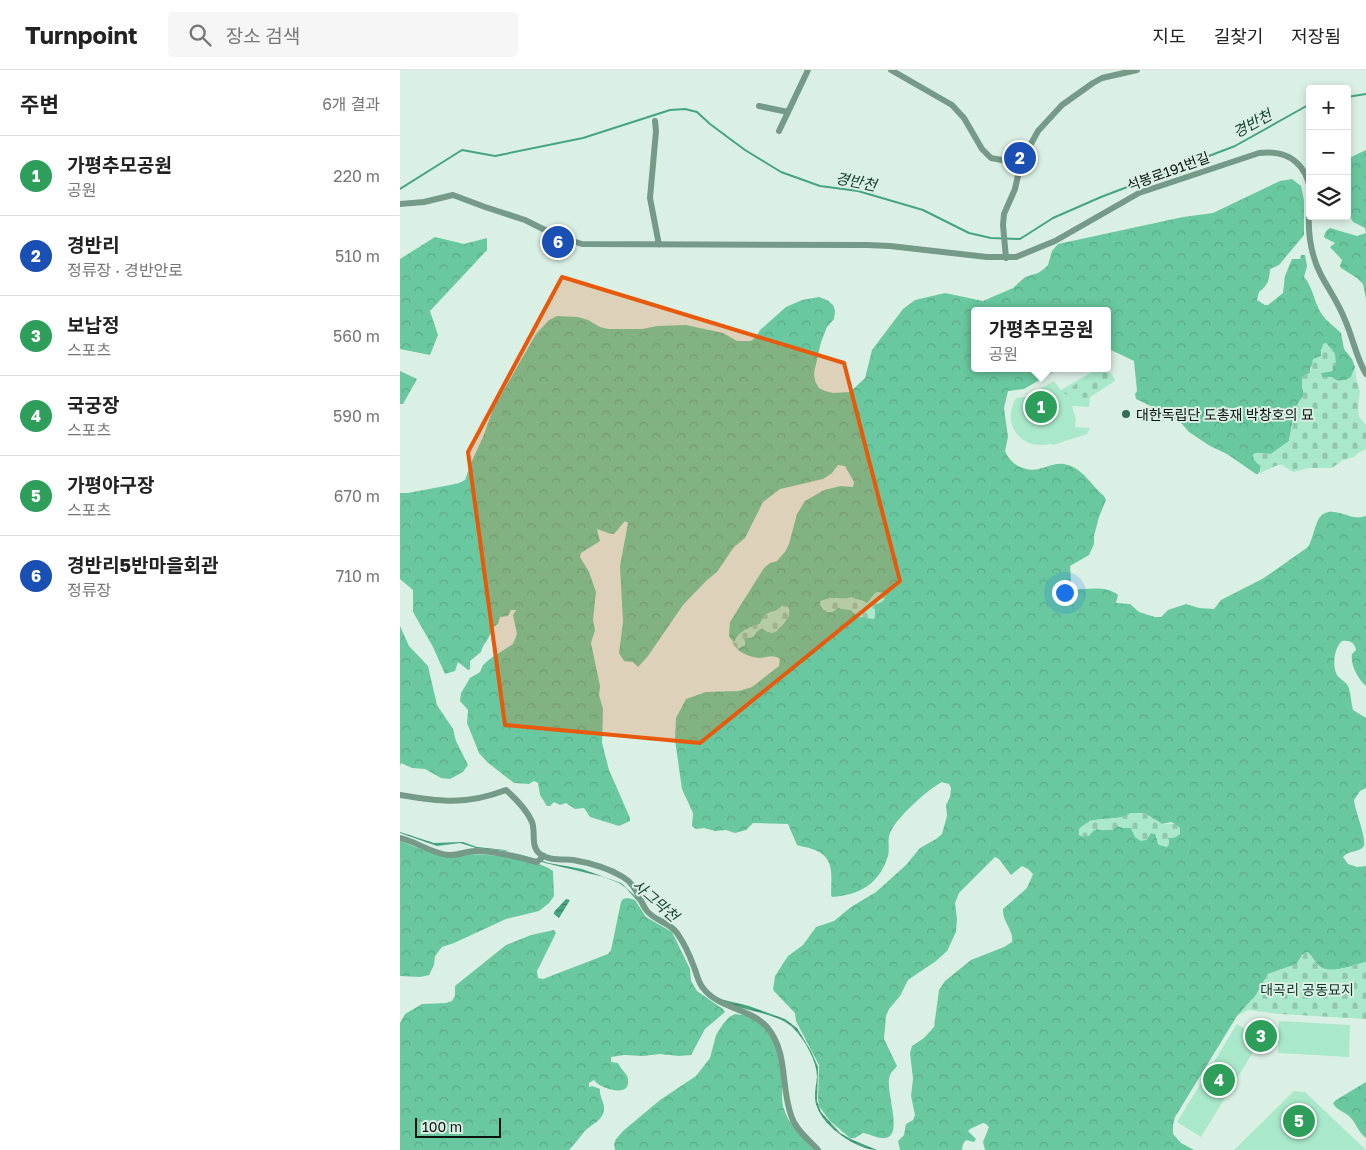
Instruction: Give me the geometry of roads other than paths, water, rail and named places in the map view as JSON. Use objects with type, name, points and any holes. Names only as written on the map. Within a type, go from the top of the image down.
[{"type":"street","points":[[779,131],[808,70]]},
{"type":"street","points":[[891,70],[952,105],[964,118],[982,150],[991,158],[1002,161],[1021,162]]},
{"type":"street","points":[[1005,254],[1004,214],[1015,189],[1021,162],[1038,131],[1062,105],[1102,78],[1137,70]]},
{"type":"street","points":[[760,106],[788,112]]},
{"type":"street","points":[[655,122],[656,131],[650,198],[659,245]]},
{"type":"street","name":"석봉로191번길","points":[[400,204],[424,202],[453,195],[485,208],[525,220],[575,243],[598,246],[883,246],[968,256],[1026,254],[1056,241],[1139,193],[1259,153],[1280,153],[1298,163],[1307,175]]},
{"type":"street","points":[[1309,220],[1309,233],[1314,258],[1342,312],[1354,349],[1366,374]]},
{"type":"street","points":[[400,795],[430,800],[467,801],[506,790],[518,801],[532,821],[536,849],[542,859]]},
{"type":"street","points":[[400,838],[447,854],[476,851],[494,852],[600,866],[625,878],[634,887],[647,911],[654,918],[670,926],[678,934],[705,990],[729,1007],[754,1017],[767,1028],[782,1056],[786,1095],[793,1122],[818,1150]]},
{"type":"waterway","name":"경반천","points":[[1351,96],[1366,94]]},
{"type":"waterway","name":"경반천","points":[[400,189],[462,150],[495,156],[583,138],[670,110],[685,109],[697,112],[745,150],[781,172],[820,186],[858,191],[923,210],[969,233],[991,238],[1020,239],[1053,218],[1101,197],[1235,146],[1306,106]]},
{"type":"place","name":"경반리","points":[[1020,158]]},
{"type":"place","name":"경반리5반마을회관","points":[[558,242]]},
{"type":"place","name":"가평추모공원","points":[[1041,407]]},
{"type":"place","name":"대한독립단 도총재 박창호의 묘","points":[[1126,414]]},
{"type":"place","name":"보납정","points":[[1261,1036]]},
{"type":"place","name":"국궁장","points":[[1219,1080]]},
{"type":"place","name":"가평야구장","points":[[1299,1121]]},
{"type":"water label","name":"사그막천","points":[[656,900]]},
{"type":"park label","name":"대곡리 공동묘지","points":[[1307,989]]}]
